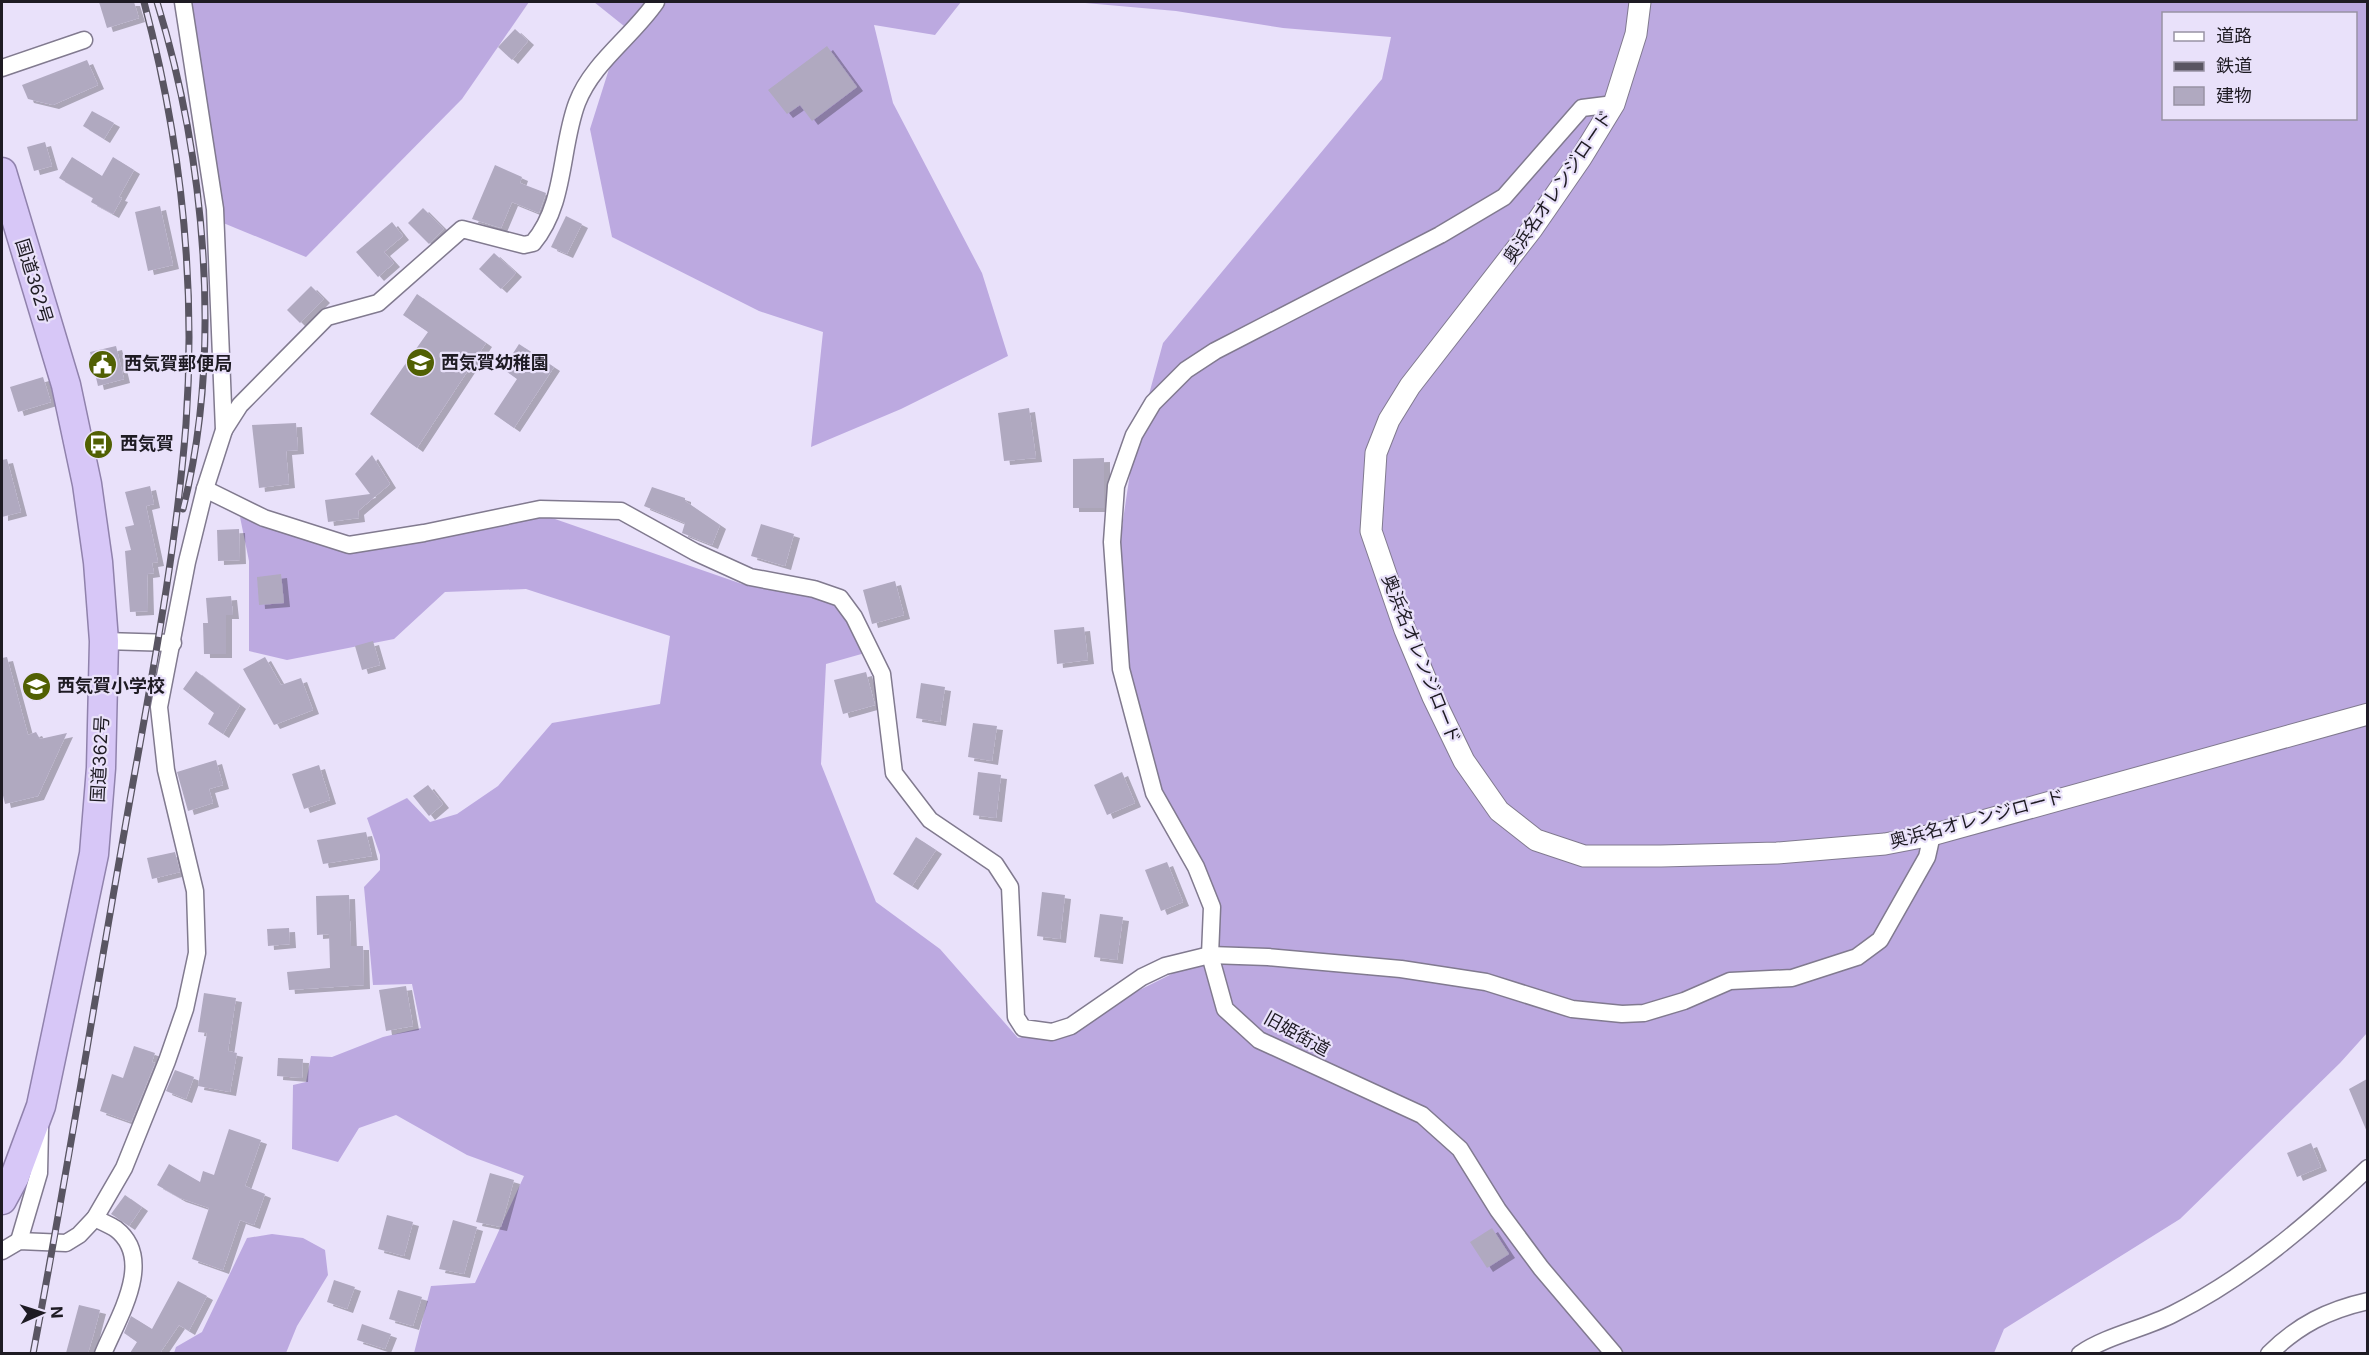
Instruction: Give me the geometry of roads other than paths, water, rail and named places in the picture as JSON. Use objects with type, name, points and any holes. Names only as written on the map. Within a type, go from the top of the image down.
[{"type":"highway","name":"国道362号","points":[[2,172],[9,222],[66,385],[87,484],[98,562],[104,641],[101,768],[94,854],[41,1106],[15,1176],[2,1200]]},
{"type":"street","points":[[183,2],[215,209],[224,430]]},
{"type":"street","points":[[2,1251],[19,1241],[66,1243],[79,1235],[95,1218],[124,1168],[167,1061],[185,1009],[197,953],[195,891],[166,770],[159,707],[187,562],[205,489],[224,430],[240,405],[327,317],[378,303],[462,229],[524,245],[533,243],[553,209],[577,102],[597,70],[656,2]]},
{"type":"street","name":"奥浜名オレンジロード","points":[[1640,2],[1636,34],[1614,105],[1532,229],[1410,386],[1389,420],[1376,453],[1371,531],[1405,630],[1433,697],[1464,761],[1499,812],[1536,840],[1584,856],[1777,853],[1885,844],[1932,835],[2367,714]]},
{"type":"street","points":[[2,68],[84,40]]},
{"type":"street","name":"旧姫街道","points":[[1614,105],[1582,108],[1504,197],[1440,235],[1215,351],[1186,370],[1153,403],[1134,435],[1116,486],[1112,542],[1113,578],[1124,679],[1154,793],[1196,867],[1212,907],[1210,956],[1225,1009],[1259,1040],[1422,1115],[1460,1149],[1498,1210],[1541,1268],[1614,1353]]},
{"type":"street","points":[[205,489],[264,518],[349,545],[424,534],[540,509],[621,511],[695,552],[750,577],[814,589],[840,598],[854,617],[882,674],[894,773],[930,820],[995,864],[1010,887],[1016,1017],[1023,1028],[1052,1032],[1071,1026],[1143,977],[1165,966],[1210,956],[1268,957],[1401,969],[1486,982],[1572,1009],[1622,1014],[1644,1013],[1684,1001],[1730,981],[1792,978],[1857,957],[1880,940],[1927,857],[1932,835]]},
{"type":"street","points":[[104,641],[173,643]]},
{"type":"street","points":[[19,1241],[39,1173],[41,1106]]},
{"type":"street","points":[[2080,1353],[2173,1314],[2253,1267],[2317,1215],[2367,1168]]},
{"type":"street","points":[[95,1218],[117,1230],[134,1255],[131,1287],[102,1353]]},
{"type":"street","points":[[2269,1353],[2288,1335],[2311,1320],[2340,1307],[2367,1301]]},
{"type":"railway","points":[[33,1354],[159,635],[175,530],[186,424],[189,317],[183,211],[168,106],[144,2]]},
{"type":"railway","points":[[157,2],[174,62],[187,124],[197,189],[203,254],[205,320],[203,385],[195,448],[183,509]]},
{"type":"place","name":"西気賀幼稚園","points":[[420,363]]},
{"type":"place","name":"西気賀郵便局","points":[[103,364]]},
{"type":"place","name":"西気賀","points":[[99,444]]},
{"type":"place","name":"西気賀小学校","points":[[36,686]]}]
